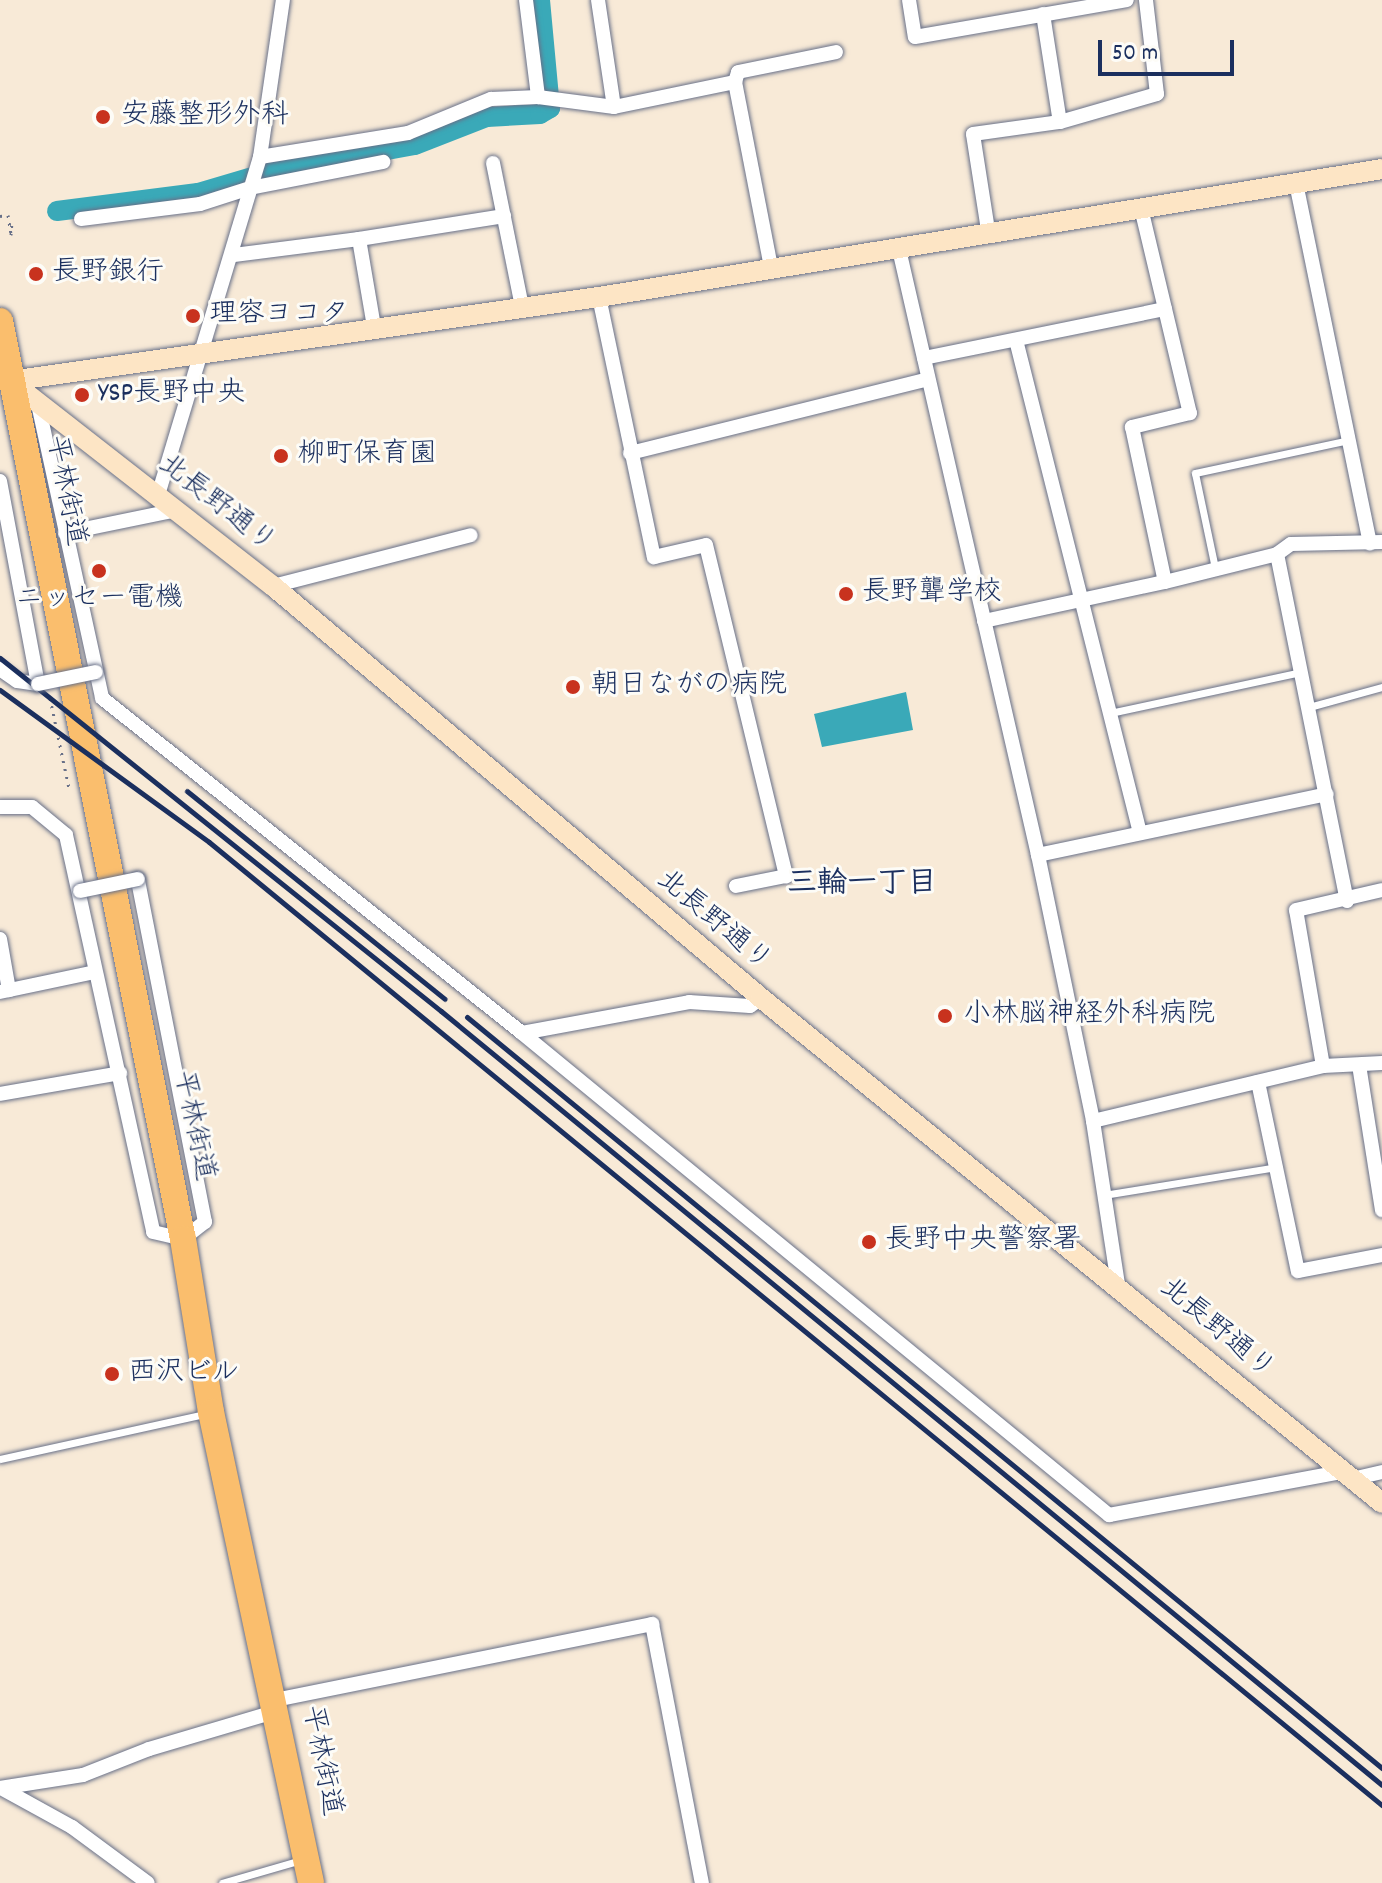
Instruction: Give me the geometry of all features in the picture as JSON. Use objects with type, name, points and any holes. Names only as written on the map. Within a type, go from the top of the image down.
[{"type":"highway","name":"平林街道","points":[[0,321],[5,377],[183,1239],[211,1412],[309,1871]]},
{"type":"street","points":[[158,495],[234,255],[258,161],[283,0]]},
{"type":"street","points":[[526,0],[546,98]]},
{"type":"street","points":[[598,0],[614,107]]},
{"type":"street","points":[[909,0],[915,37],[1127,0]]},
{"type":"street","points":[[988,230],[973,134],[1060,122],[1157,94],[1146,0]]},
{"type":"street","points":[[1043,14],[1060,122]]},
{"type":"street","points":[[771,267],[735,82],[738,72],[836,52]]},
{"type":"street","points":[[258,161],[408,133],[491,99],[546,98],[614,107],[735,82]]},
{"type":"street","points":[[81,219],[200,204],[251,185],[383,162]]},
{"type":"street","points":[[493,163],[522,307]]},
{"type":"street","points":[[5,377],[599,297],[988,230],[1382,169]]},
{"type":"street","points":[[984,621],[1277,554],[1291,544],[1376,543],[1349,440],[1296,183]]},
{"type":"street","points":[[1141,208],[1190,413],[1132,427],[1165,582]]},
{"type":"street","points":[[234,255],[504,216]]},
{"type":"street","points":[[359,239],[374,327]]},
{"type":"street","points":[[898,245],[1038,855],[1093,1121],[1118,1285]]},
{"type":"street","points":[[599,297],[654,557],[706,545],[786,876],[736,886]]},
{"type":"street","points":[[924,358],[1165,309]]},
{"type":"street","points":[[1016,340],[1140,833]]},
{"type":"street","name":"北長野通り","points":[[5,377],[273,586],[761,998],[1118,1285],[1382,1503]]},
{"type":"street","points":[[630,453],[928,379]]},
{"type":"street","points":[[38,404],[102,698],[522,1033],[1109,1515],[1347,1475],[1382,1472]]},
{"type":"street","points":[[0,481],[38,684]]},
{"type":"street","points":[[65,533],[177,510]]},
{"type":"street","points":[[273,586],[471,535]]},
{"type":"street","points":[[1277,554],[1347,901]]},
{"type":"street","points":[[0,669],[17,681],[38,684],[96,672]]},
{"type":"street","points":[[1038,855],[1327,794]]},
{"type":"street","points":[[0,807],[32,807],[59,827],[73,851],[80,891],[95,972],[120,1073],[153,1232],[183,1239],[205,1222],[138,879],[80,891]]},
{"type":"street","points":[[1323,1066],[1296,910],[1347,901],[1382,890]]},
{"type":"street","points":[[0,939],[4,991],[95,972]]},
{"type":"street","points":[[522,1033],[689,1002],[750,1006],[761,998]]},
{"type":"street","points":[[1093,1121],[1323,1066],[1382,1063]]},
{"type":"street","points":[[1359,1065],[1382,1210]]},
{"type":"street","points":[[0,1094],[120,1073]]},
{"type":"street","points":[[1258,1082],[1298,1271],[1382,1255]]},
{"type":"street","points":[[1,1788],[83,1775],[276,1706],[652,1624],[702,1883]]},
{"type":"street","points":[[1,1788],[72,1827],[148,1883]]},
{"type":"lane","points":[[1215,568],[1195,473],[1349,440]]},
{"type":"lane","points":[[1110,713],[1302,672]]},
{"type":"lane","points":[[1309,707],[1382,687]]},
{"type":"lane","points":[[1103,1195],[1276,1167]]},
{"type":"lane","points":[[0,1459],[211,1412]]},
{"type":"lane","points":[[222,1883],[309,1871]]},
{"type":"path","points":[[0,216],[8,215],[11,235],[12,220]]},
{"type":"path","points":[[50,697],[72,802]]},
{"type":"water","points":[[906,692],[913,730],[822,747],[814,714]]},
{"type":"waterway","points":[[57,211],[198,193],[273,171],[415,145],[487,117],[540,114],[550,108],[540,0]]},
{"type":"railway","points":[[0,658],[441,1011],[1382,1785]]},
{"type":"railway","points":[[0,690],[209,842],[1382,1805]]},
{"type":"railway","points":[[187,791],[445,999]]},
{"type":"railway","points":[[467,1017],[1382,1768]]},
{"type":"place","name":"安藤整形外科","points":[[103,117]]},
{"type":"place","name":"長野銀行","points":[[36,274]]},
{"type":"place","name":"理容ヨコタ","points":[[193,316]]},
{"type":"place","name":"YSP長野中央","points":[[82,395]]},
{"type":"place","name":"柳町保育園","points":[[281,456]]},
{"type":"place","name":"ニッセー電機","points":[[99,571]]},
{"type":"place","name":"長野聾学校","points":[[846,594]]},
{"type":"place","name":"朝日ながの病院","points":[[573,687]]},
{"type":"place","name":"小林脳神経外科病院","points":[[945,1016]]},
{"type":"place","name":"長野中央警察署","points":[[869,1242]]},
{"type":"place","name":"西沢ビル","points":[[112,1374]]},
{"type":"district","name":"三輪一丁目","points":[[862,886]]}]
